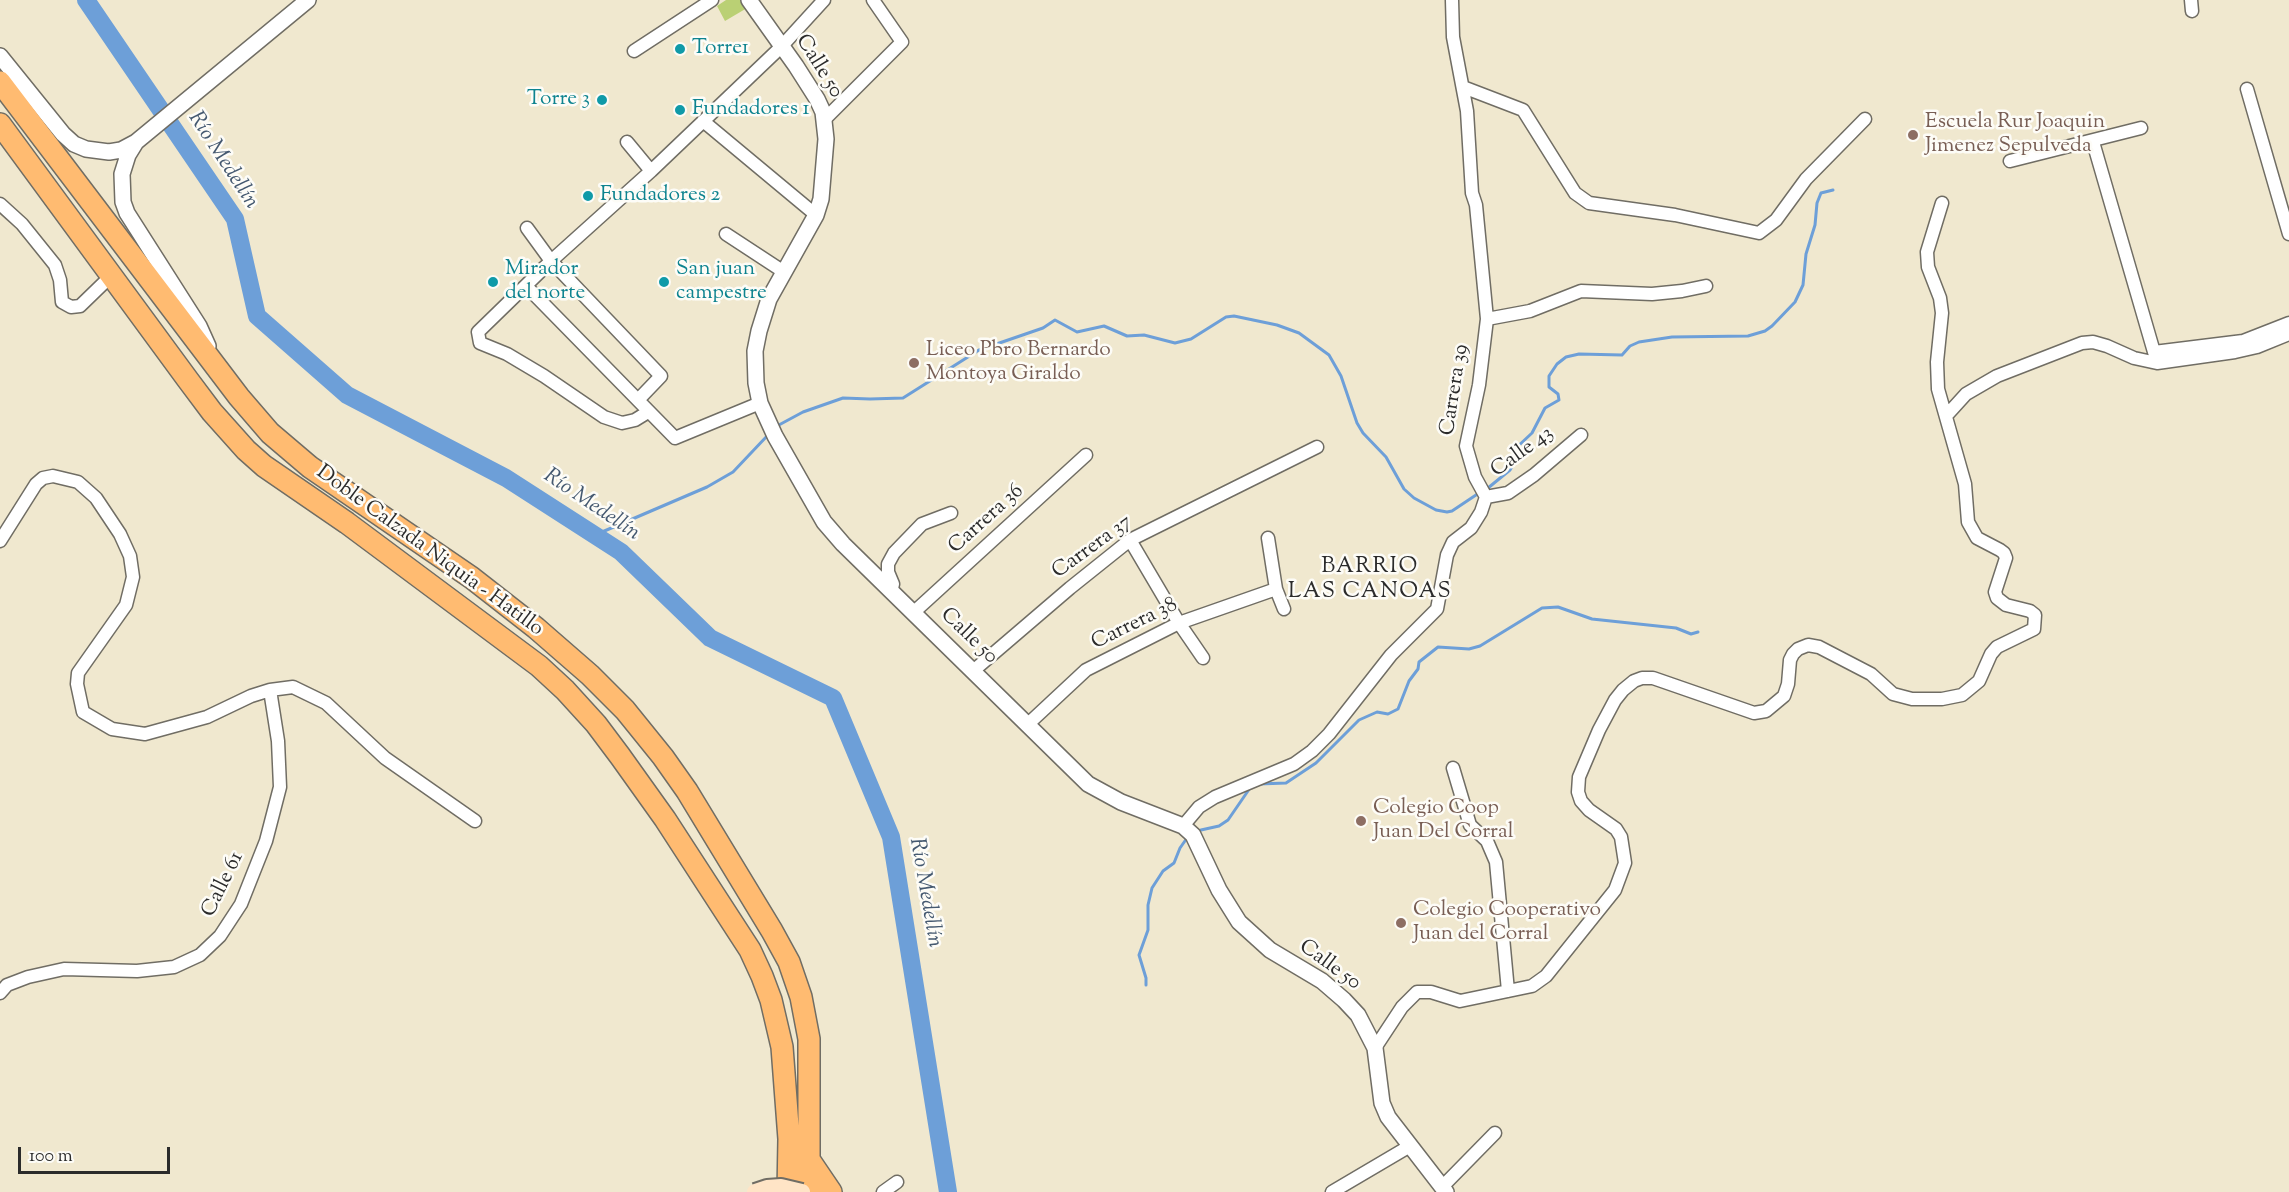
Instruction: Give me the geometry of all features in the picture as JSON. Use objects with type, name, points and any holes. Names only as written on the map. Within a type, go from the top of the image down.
[{"type":"highway","name":"Doble Calzada Niquia - Hatillo","points":[[0,82],[213,363],[256,418],[284,447],[472,578],[528,621],[590,675],[625,710],[663,757],[716,838],[789,962],[801,997],[809,1039],[809,1192]]},
{"type":"highway","name":"Doble Calzada Niquia - Hatillo","points":[[0,124],[212,412],[246,450],[264,466],[347,523],[539,666],[596,724],[620,756],[665,819],[744,940],[765,984],[782,1047],[789,1139],[788,1192]]},
{"type":"highway","points":[[810,1161],[831,1192]]},
{"type":"main road","points":[[755,1192],[781,1187],[802,1192]]},
{"type":"street","points":[[0,57],[63,134],[80,147],[98,152],[121,150],[136,142],[308,0]]},
{"type":"street","points":[[634,51],[712,0]]},
{"type":"street","name":"Calle 50","points":[[749,0],[817,99],[824,120],[826,139],[822,189],[816,215],[769,299],[759,331],[756,351],[756,383],[760,403],[775,436],[824,522],[891,592],[1088,784],[1121,802],[1183,826],[1193,835],[1219,890],[1239,922],[1270,950],[1313,976],[1344,1000],[1358,1016],[1375,1048],[1382,1103],[1389,1118],[1445,1189]]},
{"type":"street","points":[[648,412],[635,420],[622,423],[604,417],[544,376],[507,354],[480,343],[478,332],[781,47],[824,0]]},
{"type":"street","points":[[824,120],[902,42],[873,0]]},
{"type":"street","name":"Carrera 39","points":[[1454,2],[1453,37],[1467,111],[1472,193],[1476,205],[1486,319],[1479,386],[1466,446],[1475,477],[1485,497]]},
{"type":"street","points":[[1463,87],[1523,110],[1575,194],[1589,203],[1675,215],[1759,233],[1776,220],[1806,179],[1865,119]]},
{"type":"street","points":[[2247,89],[2289,234]]},
{"type":"street","points":[[703,121],[816,215]]},
{"type":"street","points":[[2010,161],[2141,129]]},
{"type":"street","points":[[136,142],[128,155],[122,174],[122,188],[128,213],[199,326],[213,363]]},
{"type":"street","points":[[627,142],[651,171]]},
{"type":"street","points":[[2093,142],[2155,357]]},
{"type":"street","points":[[1375,1048],[1402,1007],[1417,992],[1431,992],[1460,1000],[1532,986],[1546,976],[1615,890],[1625,863],[1621,837],[1616,829],[1589,810],[1581,801],[1578,792],[1579,777],[1591,746],[1615,700],[1634,681],[1653,678],[1754,713],[1766,711],[1784,696],[1793,654],[1808,645],[1819,647],[1871,674],[1893,694],[1912,699],[1942,699],[1962,695],[1979,681],[1991,654],[1997,647],[2034,629],[2035,615],[2030,611],[2006,605],[1997,598],[1996,586],[2006,558],[2000,550],[1977,538],[1968,522],[1965,484],[1938,389],[1937,362],[1942,314],[1940,298],[1928,267],[1927,252],[1942,203]]},
{"type":"street","points":[[0,204],[22,224],[55,265],[60,280],[62,302],[71,307],[80,306],[112,275]]},
{"type":"street","points":[[527,228],[551,261],[661,376],[638,400]]},
{"type":"street","points":[[726,234],[784,272]]},
{"type":"street","points":[[526,286],[675,438],[760,403]]},
{"type":"street","points":[[1486,319],[1530,311],[1581,291],[1652,294],[1706,286]]},
{"type":"street","points":[[2155,357],[2243,341],[2289,323]]},
{"type":"street","points":[[1946,416],[1966,394],[1997,376],[2082,343],[2093,342],[2107,346],[2134,358],[2235,352],[2257,347],[2289,334]]},
{"type":"street","name":"Calle 43","points":[[1485,497],[1508,493],[1534,475],[1581,435]]},
{"type":"street","name":"Carrera 37","points":[[972,672],[1130,540],[1317,447]]},
{"type":"street","name":"Carrera 36","points":[[913,613],[1086,455]]},
{"type":"street","points":[[0,541],[36,484],[43,478],[53,476],[78,482],[96,498],[120,534],[130,556],[133,577],[126,606],[78,673],[77,684],[83,712],[112,729],[145,734],[207,717],[251,696],[270,690],[293,687],[326,703],[385,758],[475,821]]},
{"type":"street","points":[[1183,826],[1199,807],[1215,797],[1294,764],[1312,751],[1329,734],[1391,655],[1437,609],[1447,555],[1453,542],[1471,528],[1481,512],[1485,497]]},
{"type":"street","points":[[891,592],[893,588],[888,564],[894,553],[922,524],[951,513]]},
{"type":"street","points":[[1268,538],[1276,589],[1284,609]]},
{"type":"street","points":[[1130,540],[1179,623],[1203,658]]},
{"type":"street","name":"Carrera 38","points":[[1027,725],[1086,670],[1179,623],[1276,589]]},
{"type":"street","name":"Calle 61","points":[[2,987],[28,977],[64,969],[137,971],[174,967],[200,955],[220,936],[242,903],[266,841],[280,787],[278,741],[270,690]]},
{"type":"street","points":[[1453,768],[1470,825],[1487,841],[1496,862],[1508,991]]},
{"type":"street","points":[[1445,1189],[1495,1133]]},
{"type":"street","points":[[1332,1192],[1400,1155],[1410,1146]]},
{"type":"street","points":[[883,1192],[897,1182]]},
{"type":"green space","points":[[726,0],[742,0],[747,8],[725,21],[717,6]]},
{"type":"waterway","name":"Río Medellín","points":[[86,0],[235,219],[257,316],[347,395],[506,478],[621,552],[710,638],[833,698],[891,837],[948,1192]]},
{"type":"waterway","points":[[1488,488],[1510,470],[1514,463],[1515,449],[1532,433],[1545,408],[1559,400],[1558,394],[1549,387],[1549,376],[1557,364],[1566,357],[1579,354],[1622,355],[1630,346],[1639,342],[1672,337],[1748,336],[1765,331],[1772,326],[1795,302],[1803,285],[1806,254],[1815,225],[1817,203],[1821,193],[1833,190]]},
{"type":"waterway","points":[[777,426],[803,412],[843,398],[903,398],[979,350],[1043,328],[1055,320],[1077,332],[1104,326],[1127,336],[1144,335],[1175,343],[1191,339],[1226,317],[1234,316],[1277,325],[1299,333],[1329,355],[1341,376],[1357,423],[1363,433],[1386,457],[1404,489],[1414,498],[1436,510],[1447,512],[1479,493]]},
{"type":"waterway","points":[[595,535],[707,487],[733,472],[768,435]]},
{"type":"waterway","name":"BARRIO LAS CANOAS","points":[[1259,784],[1286,783],[1316,763],[1359,720],[1377,712],[1388,714],[1398,709],[1409,681],[1418,669],[1419,662],[1438,647],[1469,649],[1480,646],[1542,608],[1558,607],[1592,619],[1676,628],[1691,634],[1698,632]]},
{"type":"waterway","name":"BARRIO LAS CANOAS","points":[[1201,830],[1219,826],[1228,820],[1250,788]]},
{"type":"waterway","name":"BARRIO LAS CANOAS","points":[[1146,985],[1139,955],[1148,930],[1148,905],[1152,888],[1163,871],[1174,863],[1187,838]]},
{"type":"place","name":"Torre1","points":[[680,49]]},
{"type":"place","name":"Torre 3","points":[[602,100]]},
{"type":"place","name":"Fundadores 1","points":[[680,110]]},
{"type":"place","name":"Escuela Rur Joaquin Jimenez Sepulveda","points":[[1913,135]]},
{"type":"place","name":"Fundadores 2","points":[[588,196]]},
{"type":"place","name":"Mirador del norte","points":[[493,282]]},
{"type":"place","name":"San juan campestre","points":[[664,282]]},
{"type":"place","name":"Liceo Pbro Bernardo Montoya Giraldo","points":[[914,363]]},
{"type":"place","name":"Colegio Coop Juan Del Corral","points":[[1361,821]]},
{"type":"place","name":"Colegio Cooperativo Juan del Corral","points":[[1401,923]]},
{"type":"district","name":"BARRIO LAS CANOAS","points":[[1370,580]]}]
